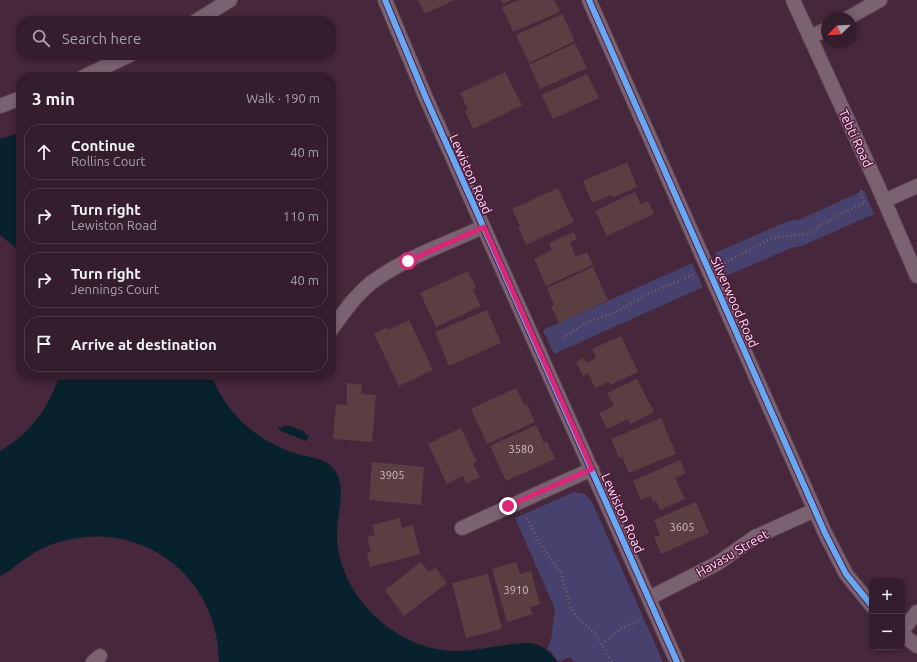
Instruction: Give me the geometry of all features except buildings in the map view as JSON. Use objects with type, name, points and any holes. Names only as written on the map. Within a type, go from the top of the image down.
[{"type":"street","points":[[204,16],[230,0]]},
{"type":"street","name":"Lewiston Road","points":[[385,0],[423,91],[678,662]]},
{"type":"street","name":"Silverwood Road","points":[[588,0],[815,510],[846,574],[869,602]]},
{"type":"street","name":"Tebti Road","points":[[793,0],[877,184],[917,276]]},
{"type":"street","points":[[857,13],[880,0]]},
{"type":"street","points":[[810,37],[821,32]]},
{"type":"street","points":[[94,72],[119,60]]},
{"type":"street","points":[[0,106],[16,100]]},
{"type":"street","points":[[884,201],[917,186]]},
{"type":"street","points":[[336,323],[350,304],[370,284],[408,261],[484,227]]},
{"type":"street","points":[[462,528],[592,469]]},
{"type":"street","name":"Havasu Street","points":[[649,598],[718,563],[755,537],[815,510]]},
{"type":"street","points":[[905,628],[917,612]]},
{"type":"street","points":[[905,635],[917,646]]},
{"type":"path","points":[[562,338],[586,323],[618,311],[648,294],[699,273],[709,271],[768,240],[779,237],[807,234],[842,213],[865,203],[860,191],[877,184]]},
{"type":"path","points":[[527,518],[539,542],[558,566],[570,606],[574,613],[593,631],[612,662]]},
{"type":"path","points":[[602,644],[621,629],[642,620],[649,598]]},
{"type":"shaded area","points":[[864,190],[874,214],[802,246],[791,248],[726,276],[715,253],[788,221],[799,220]]},
{"type":"shaded area","points":[[692,263],[703,287],[554,354],[543,330]]},
{"type":"shaded area","points":[[574,492],[585,494],[592,502],[663,662],[574,662],[570,657],[558,662],[551,651],[547,650],[551,640],[555,609],[515,518]]},
{"type":"water","points":[[16,134],[16,248],[0,235],[0,139]]},
{"type":"water","points":[[57,380],[214,380],[235,414],[256,434],[282,449],[316,458],[329,464],[333,468],[340,483],[341,491],[337,532],[339,554],[346,575],[357,595],[371,612],[388,627],[407,639],[428,647],[450,651],[531,643],[546,650],[558,662],[219,662],[216,632],[206,605],[191,581],[171,562],[148,548],[122,539],[93,536],[58,542],[34,553],[0,576],[0,451],[20,437],[37,419]]},
{"type":"water","points":[[284,425],[287,427],[288,425],[305,432],[304,433],[309,436],[306,441],[281,431],[278,428],[283,428]]},
{"type":"cycle path","points":[[385,0],[426,98],[677,662]]},
{"type":"cycle path","points":[[589,0],[825,533],[846,574],[869,602]]},
{"type":"route","points":[[408,261],[484,227],[592,469],[508,506]]}]
